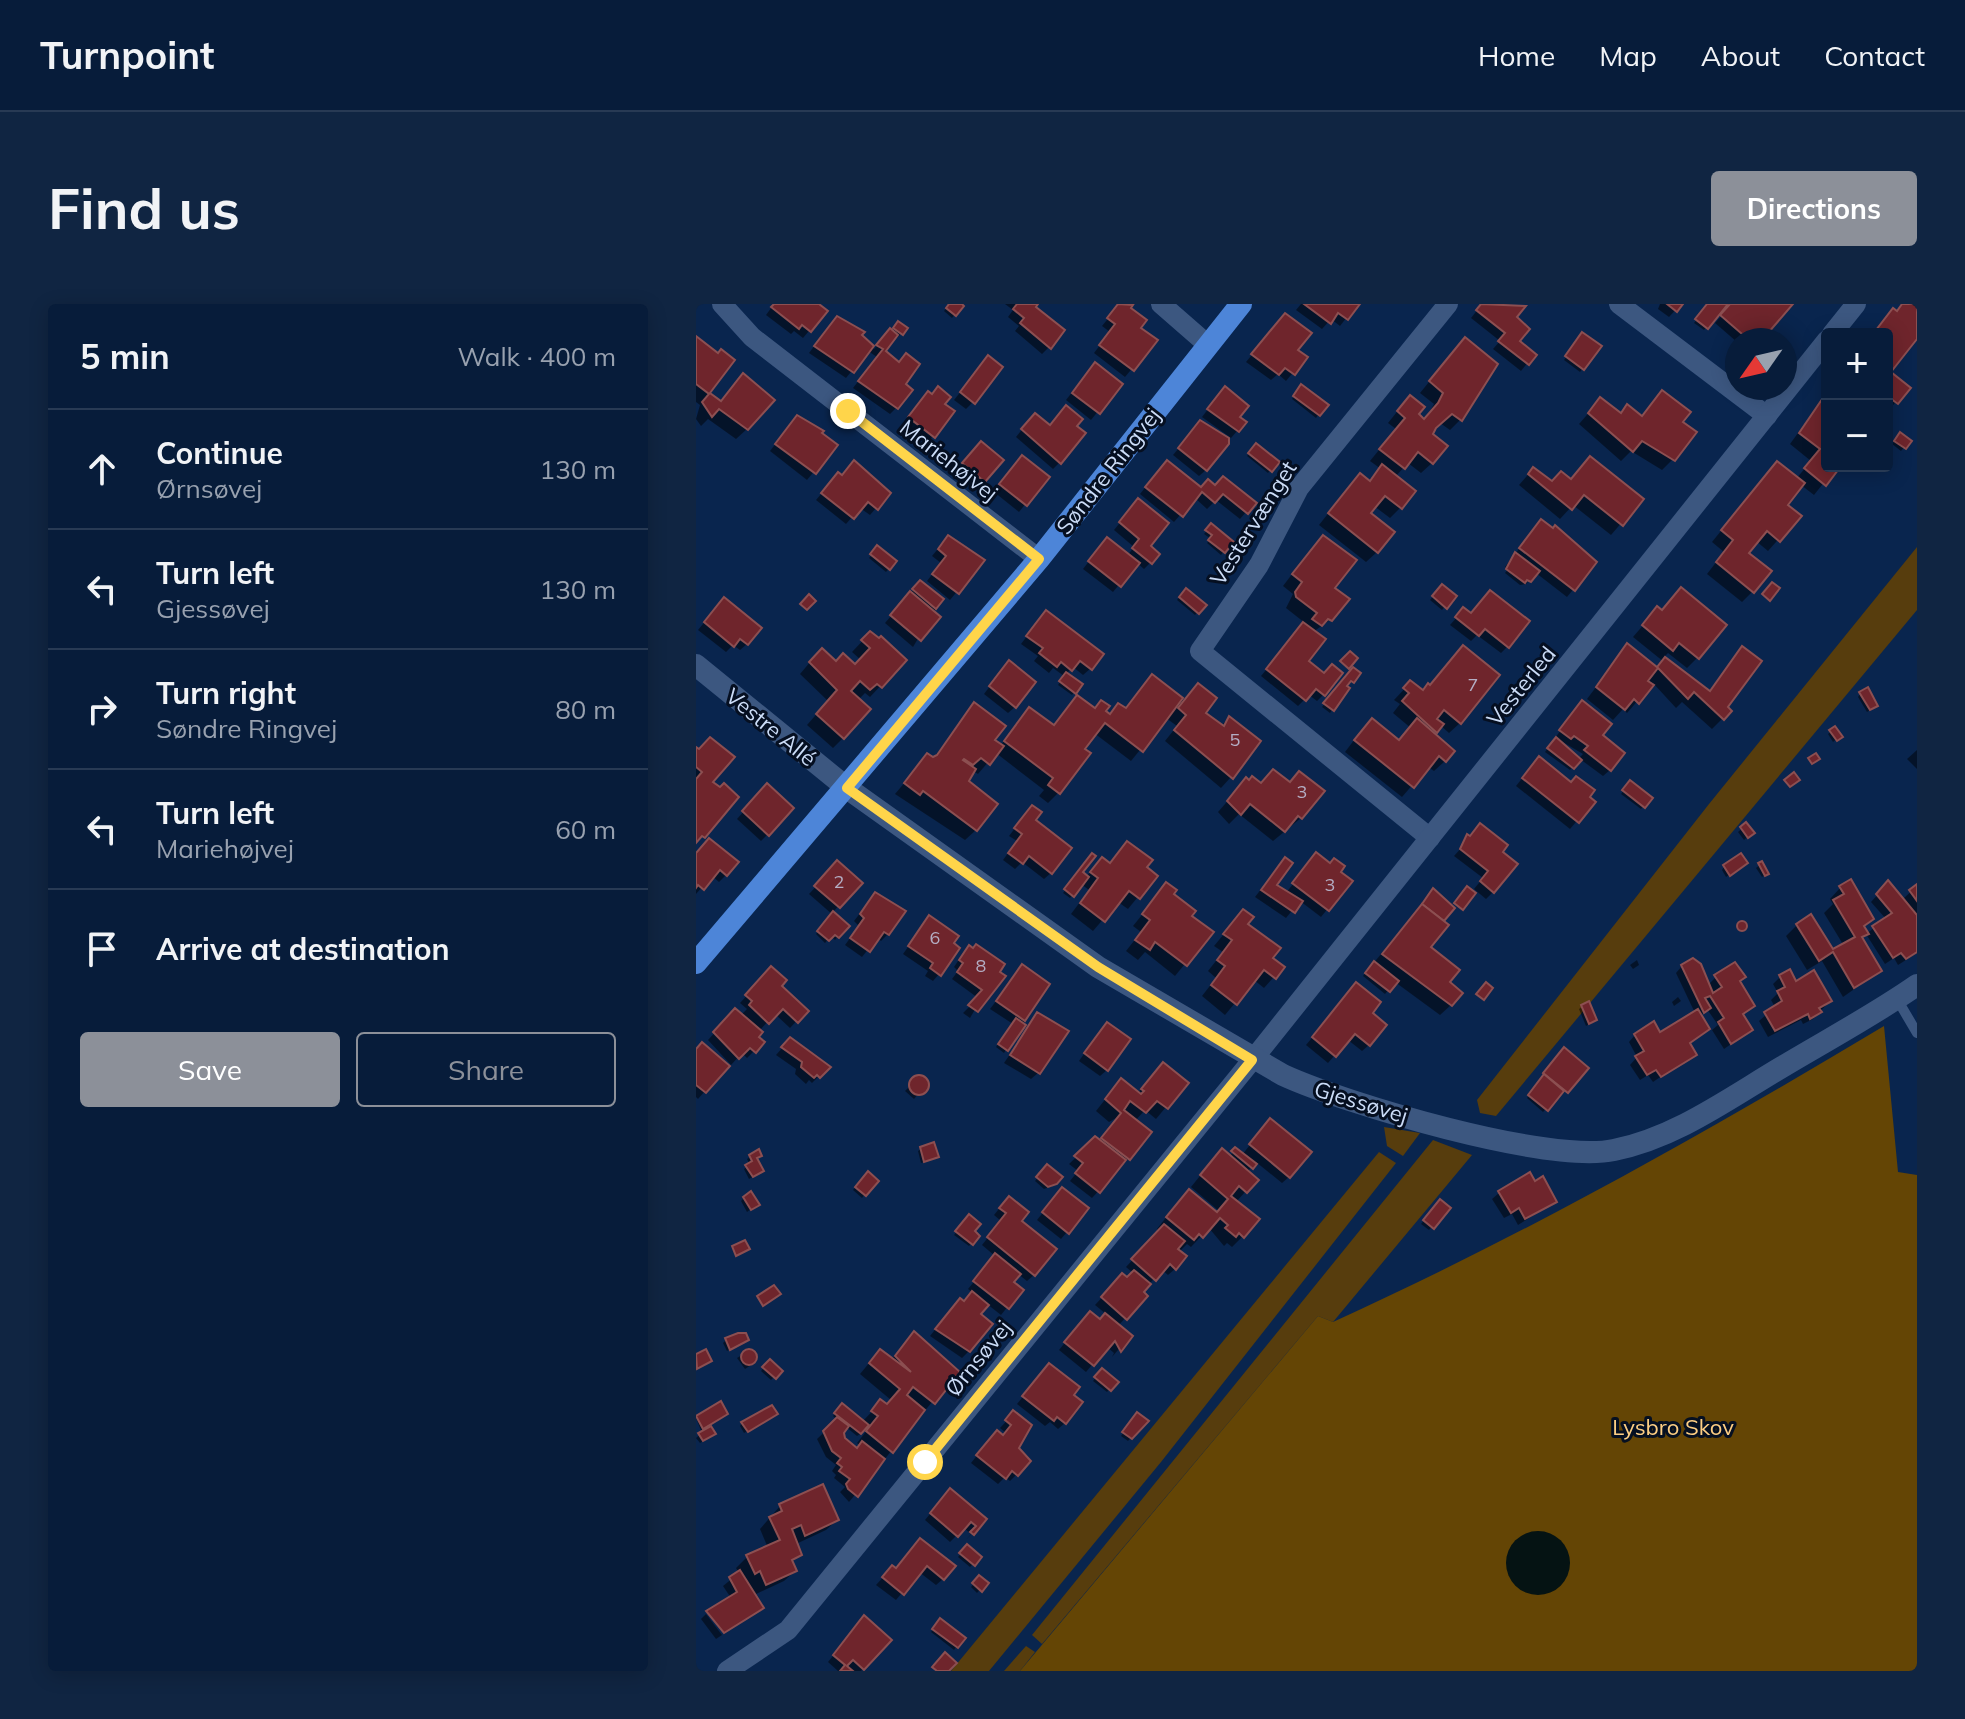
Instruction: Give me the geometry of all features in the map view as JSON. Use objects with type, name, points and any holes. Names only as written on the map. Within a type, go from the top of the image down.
[{"type":"main road","name":"Søndre Ringvej","points":[[696,963],[1039,559],[1241,304]]},
{"type":"street","name":"Mariehøjvej","points":[[722,304],[752,337],[1039,559]]},
{"type":"street","points":[[1161,304],[1208,345]]},
{"type":"street","name":"Vestervænget","points":[[1430,838],[1200,651],[1259,565],[1299,488],[1448,304]]},
{"type":"street","points":[[1619,304],[1767,416]]},
{"type":"street","points":[[1837,328],[1856,304]]},
{"type":"street","name":"Vesterled","points":[[1252,1060],[1821,348]]},
{"type":"street","name":"Vestre Allé","points":[[696,665],[847,788]]},
{"type":"street","name":"Gjessøvej","points":[[847,788],[1098,967],[1252,1060],[1314,1090],[1516,1143],[1609,1152],[1658,1139],[1917,985]]},
{"type":"street","name":"Ørnsøvej","points":[[727,1671],[788,1630],[1252,1060]]},
{"type":"lane","points":[[1897,999],[1917,1033]]},
{"type":"shaded area","points":[[1917,547],[1917,610],[1496,1116],[1480,1113],[1477,1100],[1709,804]]},
{"type":"shaded area","points":[[1384,1127],[1420,1133],[1403,1156],[1387,1146]]},
{"type":"shaded area","points":[[1433,1140],[1472,1155],[1333,1322],[1318,1316],[1042,1644],[1032,1635]]},
{"type":"shaded area","points":[[1379,1152],[1396,1163],[1161,1462],[989,1671],[951,1671]]},
{"type":"shaded area","points":[[1538,1531],[1556,1537],[1564,1545],[1570,1563],[1564,1581],[1556,1589],[1538,1595],[1520,1589],[1512,1581],[1506,1563],[1512,1545],[1520,1537]]},
{"type":"shaded area","points":[[1026,1646],[1035,1652],[1020,1671],[1004,1671]]},
{"type":"green space","name":"Lysbro Skov","points":[[1884,1026],[1898,1172],[1917,1175],[1917,1671],[1020,1671],[1318,1316],[1333,1322],[1544,1219],[1749,1106]]},
{"type":"building","points":[[774,304],[819,304],[828,311],[811,332],[802,325],[799,329],[771,307]]},
{"type":"building","points":[[949,304],[964,306],[956,316],[946,308]]},
{"type":"building","points":[[1017,304],[1038,304],[1036,307],[1065,330],[1051,349],[1020,323],[1024,318],[1013,309]]},
{"type":"building","points":[[1118,304],[1133,305],[1131,308],[1147,320],[1141,328],[1158,340],[1134,371],[1099,345],[1115,324],[1107,318]]},
{"type":"building","points":[[1304,304],[1360,304],[1348,320],[1338,313],[1331,324]]},
{"type":"building","points":[[1481,304],[1526,306],[1517,317],[1530,329],[1520,341],[1537,355],[1529,365],[1498,341],[1505,333],[1476,310]]},
{"type":"building","points":[[1667,304],[1683,304],[1677,312]]},
{"type":"building","points":[[1707,304],[1728,304],[1708,329],[1695,319]]},
{"type":"building","points":[[1730,304],[1793,304],[1772,328],[1735,328],[1720,315]]},
{"type":"building","points":[[1902,304],[1917,304],[1917,339],[1893,369],[1893,328],[1878,328],[1893,308],[1897,311]]},
{"type":"building","points":[[1285,313],[1312,333],[1298,350],[1308,357],[1295,375],[1285,368],[1279,375],[1251,354]]},
{"type":"building","points":[[837,316],[865,332],[862,335],[874,346],[854,373],[814,346]]},
{"type":"building","points":[[898,321],[908,328],[903,335],[893,328]]},
{"type":"building","points":[[890,328],[898,335],[886,351],[899,362],[906,353],[920,364],[906,384],[913,390],[898,409],[858,381],[883,349],[876,345]]},
{"type":"building","points":[[1582,332],[1602,346],[1584,370],[1565,356]]},
{"type":"building","points":[[696,336],[718,353],[721,349],[735,360],[710,393],[721,401],[743,373],[775,400],[748,430],[719,409],[712,417],[702,402],[709,394],[696,384]]},
{"type":"building","points":[[1465,337],[1498,364],[1462,421],[1452,414],[1436,428],[1433,434],[1448,446],[1433,464],[1418,452],[1405,469],[1379,449],[1405,418],[1397,411],[1410,395],[1425,407],[1419,414],[1424,419],[1438,403],[1443,393],[1429,381]]},
{"type":"building","points":[[988,355],[1003,367],[975,404],[960,392]]},
{"type":"building","points":[[1095,362],[1123,384],[1100,414],[1072,393]]},
{"type":"building","points":[[1893,374],[1911,388],[1898,404],[1893,400]]},
{"type":"building","points":[[1301,384],[1329,405],[1320,416],[1293,396]]},
{"type":"building","points":[[938,386],[951,397],[945,404],[955,411],[935,438],[908,417],[928,391],[932,394]]},
{"type":"building","points":[[1225,386],[1249,406],[1240,417],[1247,422],[1239,432],[1207,409]]},
{"type":"building","points":[[1662,390],[1691,412],[1683,422],[1697,432],[1675,461],[1642,441],[1633,452],[1588,413],[1600,397],[1621,413],[1627,404],[1642,416]]},
{"type":"building","points":[[1821,401],[1821,472],[1836,472],[1826,486],[1804,468],[1820,449],[1799,433]]},
{"type":"building","points":[[1066,405],[1083,419],[1077,426],[1086,433],[1061,464],[1021,429],[1035,413],[1050,425]]},
{"type":"building","points":[[797,415],[824,431],[822,433],[838,445],[816,474],[775,444]]},
{"type":"building","points":[[1200,420],[1229,438],[1229,444],[1207,471],[1178,448]]},
{"type":"building","points":[[1900,432],[1912,441],[1906,449],[1894,441]]},
{"type":"building","points":[[981,441],[1004,460],[985,482],[962,463]]},
{"type":"building","points":[[1256,443],[1280,462],[1272,472],[1248,453]]},
{"type":"building","points":[[1022,455],[1050,477],[1027,506],[999,484]]},
{"type":"building","points":[[1590,456],[1644,499],[1623,526],[1584,495],[1572,510],[1528,474],[1533,467],[1552,481],[1561,471],[1571,479]]},
{"type":"building","points":[[854,460],[891,493],[878,510],[868,502],[854,519],[821,493],[838,472],[842,475]]},
{"type":"building","points":[[1167,460],[1201,487],[1208,479],[1215,485],[1223,476],[1257,503],[1248,514],[1223,494],[1215,503],[1202,492],[1183,517],[1145,487]]},
{"type":"building","points":[[1777,461],[1805,483],[1788,505],[1802,516],[1780,542],[1767,531],[1749,553],[1772,571],[1754,593],[1716,562],[1733,540],[1721,530]]},
{"type":"building","points":[[1382,464],[1416,491],[1402,509],[1385,496],[1371,513],[1395,532],[1378,553],[1328,513],[1360,473],[1370,481]]},
{"type":"building","points":[[1138,498],[1169,523],[1151,546],[1160,554],[1152,564],[1132,548],[1139,539],[1119,522]]},
{"type":"building","points":[[1541,519],[1553,528],[1555,525],[1597,562],[1575,591],[1519,548]]},
{"type":"building","points":[[1211,523],[1234,542],[1225,553],[1208,540],[1212,535],[1205,530]]},
{"type":"building","points":[[948,535],[985,560],[959,594],[932,574],[946,556],[938,549]]},
{"type":"building","points":[[1323,535],[1357,560],[1335,588],[1350,599],[1332,621],[1328,619],[1322,626],[1312,619],[1317,613],[1296,597],[1295,592],[1302,582],[1292,574]]},
{"type":"building","points":[[1107,537],[1140,563],[1121,587],[1088,561]]},
{"type":"building","points":[[877,545],[897,561],[890,570],[870,554]]},
{"type":"building","points":[[1515,552],[1540,571],[1531,582],[1527,580],[1525,583],[1506,569]]},
{"type":"building","points":[[920,580],[944,599],[936,609],[912,589]]},
{"type":"building","points":[[1772,582],[1780,588],[1770,601],[1762,594]]},
{"type":"building","points":[[1442,584],[1457,596],[1447,609],[1432,596]]},
{"type":"building","points":[[1681,587],[1727,625],[1699,659],[1679,643],[1673,651],[1642,625],[1657,606],[1662,610]]},
{"type":"building","points":[[1186,588],[1207,605],[1199,614],[1179,597]]},
{"type":"building","points":[[1490,590],[1530,621],[1509,648],[1485,629],[1479,636],[1455,617],[1463,607],[1471,613]]},
{"type":"building","points":[[910,591],[941,617],[921,641],[890,615]]},
{"type":"building","points":[[809,594],[816,601],[807,610],[800,604]]},
{"type":"building","points":[[724,597],[762,628],[748,645],[740,639],[734,647],[704,622]]},
{"type":"building","points":[[1046,610],[1104,654],[1092,670],[1080,661],[1072,671],[1061,662],[1057,667],[1039,653],[1043,648],[1026,636]]},
{"type":"building","points":[[1303,622],[1326,639],[1309,661],[1324,673],[1332,664],[1343,673],[1325,696],[1316,689],[1306,701],[1266,669]]},
{"type":"building","points":[[870,631],[879,638],[881,636],[907,660],[882,688],[877,684],[870,690],[860,681],[851,691],[871,709],[844,739],[816,714],[837,690],[809,662],[822,648],[836,661],[843,653],[855,664],[870,648],[861,640]]},
{"type":"building","points":[[1627,643],[1657,667],[1665,657],[1710,691],[1742,646],[1762,661],[1728,707],[1732,711],[1724,720],[1694,692],[1688,699],[1658,668],[1648,681],[1654,685],[1639,704],[1634,699],[1625,710],[1596,687]]},
{"type":"building","points":[[1463,645],[1500,675],[1461,724],[1444,710],[1437,719],[1444,724],[1437,733],[1402,701],[1409,693],[1403,688],[1410,680],[1423,690],[1428,683],[1430,685]]},
{"type":"building","points":[[1350,651],[1358,658],[1349,669],[1340,661]]},
{"type":"building","points":[[1009,660],[1036,682],[1016,708],[989,686]]},
{"type":"building","points":[[1353,667],[1361,673],[1354,683],[1351,681],[1347,686],[1350,688],[1334,711],[1323,703]]},
{"type":"building","points":[[1066,672],[1083,684],[1076,694],[1059,681]]},
{"type":"building","points":[[1152,674],[1183,698],[1143,752],[1105,723],[1085,749],[1091,753],[1060,794],[1048,785],[1053,778],[1004,741],[1029,707],[1054,725],[1077,695],[1095,708],[1101,700],[1110,706],[1106,711],[1110,714],[1118,703],[1126,708]]},
{"type":"building","points":[[1198,683],[1217,698],[1206,713],[1224,726],[1229,716],[1261,741],[1233,779],[1174,730],[1186,715],[1178,708]]},
{"type":"building","points":[[1868,687],[1878,706],[1870,710],[1859,692]]},
{"type":"building","points":[[1582,700],[1612,724],[1603,735],[1625,753],[1611,771],[1584,750],[1588,746],[1559,730]]},
{"type":"building","points":[[974,702],[1006,726],[995,740],[1004,746],[990,765],[981,758],[973,765],[963,760],[976,769],[969,781],[998,804],[977,831],[923,791],[920,795],[904,783],[927,753],[933,757],[937,755]]},
{"type":"building","points":[[1372,718],[1399,740],[1417,718],[1455,751],[1446,762],[1439,756],[1414,788],[1354,740]]},
{"type":"building","points":[[1835,726],[1843,737],[1837,741],[1829,730]]},
{"type":"building","points":[[710,737],[735,757],[713,782],[720,787],[724,783],[739,797],[705,838],[702,836],[696,843],[696,779],[702,772],[696,767],[696,747],[699,749]]},
{"type":"building","points":[[1556,737],[1582,760],[1574,769],[1547,748]]},
{"type":"building","points":[[1816,753],[1820,759],[1812,764],[1808,758]]},
{"type":"building","points":[[1539,756],[1571,782],[1576,776],[1595,790],[1590,797],[1596,802],[1579,823],[1522,778]]},
{"type":"building","points":[[1273,769],[1290,782],[1299,771],[1325,791],[1302,819],[1298,816],[1285,832],[1250,804],[1241,815],[1227,801],[1246,777],[1249,780],[1252,776],[1261,783]]},
{"type":"building","points":[[1794,772],[1800,780],[1790,787],[1784,780]]},
{"type":"building","points":[[1630,780],[1653,798],[1645,808],[1622,790]]},
{"type":"building","points":[[767,783],[794,808],[769,836],[742,811]]},
{"type":"building","points":[[1032,805],[1042,812],[1036,820],[1072,848],[1052,874],[1029,856],[1023,864],[1008,853],[1022,834],[1014,828]]},
{"type":"building","points":[[1746,822],[1755,833],[1748,838],[1740,827]]},
{"type":"building","points":[[1480,823],[1508,845],[1503,852],[1518,864],[1494,893],[1480,881],[1488,871],[1460,849],[1467,834],[1470,836]]},
{"type":"building","points":[[709,838],[739,862],[727,876],[720,870],[704,890],[698,885],[696,888],[696,853]]},
{"type":"building","points":[[1127,841],[1153,860],[1147,867],[1158,876],[1140,899],[1129,891],[1105,922],[1080,903],[1098,878],[1090,872],[1102,857],[1110,863]]},
{"type":"building","points":[[1316,852],[1330,863],[1334,858],[1345,866],[1341,872],[1353,881],[1329,911],[1292,883]]},
{"type":"building","points":[[1092,853],[1096,856],[1083,872],[1089,877],[1074,897],[1064,889]]},
{"type":"building","points":[[1741,853],[1748,863],[1730,876],[1723,865]]},
{"type":"building","points":[[1285,857],[1293,863],[1277,885],[1303,901],[1295,913],[1261,890]]},
{"type":"building","points":[[837,860],[863,883],[840,908],[814,886]]},
{"type":"building","points":[[1762,861],[1769,874],[1765,876],[1758,863]]},
{"type":"building","points":[[1851,879],[1874,919],[1864,926],[1869,934],[1862,937],[1882,971],[1854,988],[1833,952],[1819,961],[1796,924],[1811,914],[1833,949],[1855,937],[1833,900],[1844,894],[1839,886]]},
{"type":"building","points":[[1888,880],[1917,915],[1917,952],[1906,959],[1901,953],[1893,958],[1872,926],[1892,913],[1876,894]]},
{"type":"building","points":[[1166,882],[1177,890],[1174,894],[1196,911],[1192,916],[1214,932],[1187,966],[1155,942],[1150,950],[1135,940],[1150,920],[1142,914]]},
{"type":"building","points":[[1917,884],[1917,901],[1909,890]]},
{"type":"building","points":[[1467,886],[1476,893],[1463,910],[1454,903]]},
{"type":"building","points":[[1433,888],[1455,908],[1444,921],[1422,904]]},
{"type":"building","points":[[875,892],[906,911],[889,935],[884,932],[870,952],[850,938],[864,918],[860,914]]},
{"type":"building","points":[[1422,904],[1449,925],[1431,947],[1460,970],[1450,982],[1463,993],[1452,1006],[1382,954]]},
{"type":"building","points":[[1243,909],[1254,917],[1248,924],[1281,948],[1273,958],[1285,967],[1276,979],[1264,970],[1237,1005],[1211,985],[1225,966],[1217,960],[1232,940],[1223,934]]},
{"type":"building","points":[[833,911],[850,926],[839,938],[835,935],[829,941],[817,931]]},
{"type":"building","points":[[929,915],[959,936],[954,943],[960,948],[941,976],[930,968],[933,963],[908,946]]},
{"type":"building","points":[[1742,921],[1747,926],[1742,931],[1737,926]]},
{"type":"building","points":[[976,944],[1005,964],[1000,972],[1006,976],[978,1012],[968,1005],[982,990],[957,972],[963,963],[959,960],[969,945],[973,948]]},
{"type":"building","points":[[1693,958],[1701,964],[1713,993],[1722,987],[1714,975],[1735,962],[1746,977],[1740,981],[1755,1006],[1743,1014],[1753,1030],[1731,1044],[1718,1022],[1724,1018],[1710,996],[1705,998],[1711,1008],[1704,1013],[1681,965]]},
{"type":"building","points":[[1374,961],[1399,981],[1390,992],[1365,973]]},
{"type":"building","points":[[1022,964],[1050,984],[1025,1021],[996,1001]]},
{"type":"building","points":[[771,966],[787,980],[782,986],[809,1011],[798,1023],[783,1009],[769,1024],[749,1005],[752,1001],[745,995]]},
{"type":"building","points":[[1790,969],[1796,981],[1814,970],[1832,1001],[1819,1008],[1822,1012],[1810,1019],[1808,1014],[1775,1031],[1764,1012],[1782,1001],[1777,991],[1785,987],[1779,975]]},
{"type":"building","points":[[1356,982],[1381,1002],[1373,1013],[1387,1025],[1370,1046],[1355,1034],[1336,1057],[1312,1037]]},
{"type":"building","points":[[1486,982],[1493,988],[1484,1000],[1476,994]]},
{"type":"building","points":[[1589,1001],[1597,1020],[1589,1024],[1581,1005]]},
{"type":"building","points":[[735,1008],[763,1032],[759,1037],[765,1042],[756,1053],[750,1048],[739,1059],[713,1032]]},
{"type":"building","points":[[1698,1009],[1710,1029],[1690,1043],[1697,1055],[1661,1077],[1656,1070],[1647,1075],[1635,1056],[1644,1051],[1634,1034],[1654,1021],[1660,1032]]},
{"type":"building","points":[[1037,1012],[1069,1031],[1040,1074],[1010,1055]]},
{"type":"building","points":[[1016,1018],[1026,1025],[1008,1051],[998,1044]]},
{"type":"building","points":[[1107,1022],[1131,1039],[1108,1071],[1084,1053]]},
{"type":"building","points":[[790,1037],[831,1067],[820,1078],[817,1075],[814,1078],[801,1067],[802,1062],[781,1047]]},
{"type":"building","points":[[702,1042],[730,1066],[706,1093],[696,1085],[696,1049]]},
{"type":"building","points":[[1564,1047],[1589,1068],[1568,1093],[1543,1073]]},
{"type":"building","points":[[1163,1062],[1189,1083],[1168,1109],[1157,1101],[1146,1113],[1130,1101],[1124,1110],[1152,1132],[1130,1160],[1101,1138],[1121,1113],[1105,1099],[1121,1078],[1141,1094],[1144,1091],[1141,1089]]},
{"type":"building","points":[[1544,1074],[1564,1091],[1548,1111],[1528,1095]]},
{"type":"building","points":[[919,1075],[926,1078],[929,1085],[926,1092],[919,1095],[912,1092],[909,1085],[912,1078]]},
{"type":"building","points":[[1270,1118],[1312,1152],[1290,1178],[1249,1144]]},
{"type":"building","points":[[1095,1136],[1126,1160],[1100,1193],[1075,1173],[1083,1163],[1074,1156]]},
{"type":"building","points":[[934,1142],[939,1157],[924,1162],[920,1147]]},
{"type":"building","points":[[1235,1147],[1257,1164],[1253,1169],[1231,1151]]},
{"type":"building","points":[[1222,1148],[1259,1180],[1247,1193],[1239,1186],[1231,1196],[1260,1219],[1244,1238],[1239,1233],[1236,1237],[1225,1228],[1228,1225],[1220,1218],[1203,1238],[1199,1234],[1194,1240],[1166,1217],[1189,1189],[1217,1212],[1228,1199],[1200,1175]]},
{"type":"building","points":[[759,1149],[762,1156],[757,1158],[764,1171],[753,1177],[745,1165],[752,1161],[749,1155]]},
{"type":"building","points":[[1047,1164],[1063,1177],[1057,1184],[1048,1187],[1036,1177]]},
{"type":"building","points":[[868,1171],[879,1181],[866,1196],[855,1187]]},
{"type":"building","points":[[1530,1172],[1535,1181],[1543,1176],[1557,1202],[1525,1219],[1519,1208],[1511,1213],[1498,1191]]},
{"type":"building","points":[[1062,1187],[1089,1208],[1069,1234],[1042,1212]]},
{"type":"building","points":[[751,1191],[760,1205],[751,1210],[743,1197]]},
{"type":"building","points":[[1009,1196],[1029,1212],[1022,1221],[1057,1249],[1035,1276],[987,1237],[1006,1213],[999,1208]]},
{"type":"building","points":[[1440,1199],[1451,1208],[1434,1229],[1423,1220]]},
{"type":"building","points":[[969,1214],[981,1224],[975,1231],[980,1236],[973,1245],[955,1231]]},
{"type":"building","points":[[1164,1224],[1185,1241],[1178,1249],[1187,1256],[1176,1270],[1170,1264],[1156,1281],[1131,1259]]},
{"type":"building","points":[[745,1240],[750,1249],[736,1256],[732,1246]]},
{"type":"building","points":[[995,1253],[1021,1274],[1014,1282],[1024,1290],[1009,1309],[973,1281]]},
{"type":"building","points":[[1134,1270],[1151,1284],[1144,1292],[1148,1296],[1127,1320],[1101,1297],[1122,1273],[1127,1277]]},
{"type":"building","points":[[774,1285],[781,1294],[763,1306],[757,1296]]},
{"type":"building","points":[[972,1291],[989,1305],[981,1314],[993,1324],[970,1352],[935,1329],[960,1298],[964,1301]]},
{"type":"building","points":[[1090,1311],[1100,1319],[1105,1313],[1133,1336],[1121,1352],[1115,1341],[1094,1366],[1064,1342]]},
{"type":"building","points":[[914,1331],[960,1372],[935,1404],[913,1387],[907,1395],[925,1410],[893,1453],[866,1431],[878,1416],[871,1411],[880,1399],[887,1404],[900,1389],[869,1363],[880,1349],[911,1372],[895,1356]]},
{"type":"building","points":[[746,1333],[749,1340],[730,1350],[725,1338]]},
{"type":"building","points":[[706,1349],[712,1361],[697,1369],[696,1354]]},
{"type":"building","points":[[749,1349],[755,1351],[755,1363],[749,1365],[743,1363],[741,1357],[743,1351]]},
{"type":"building","points":[[770,1359],[783,1371],[776,1379],[762,1367]]},
{"type":"building","points":[[1049,1363],[1080,1387],[1074,1395],[1083,1402],[1066,1424],[1057,1417],[1054,1421],[1022,1396]]},
{"type":"building","points":[[1102,1368],[1119,1382],[1111,1391],[1094,1377]]},
{"type":"building","points":[[721,1401],[728,1414],[703,1429],[696,1416]]},
{"type":"building","points":[[842,1403],[869,1425],[861,1434],[834,1413]]},
{"type":"building","points":[[772,1405],[778,1414],[748,1432],[741,1422]]},
{"type":"building","points":[[1013,1410],[1032,1425],[1019,1448],[1031,1461],[1018,1476],[1012,1471],[1006,1479],[976,1455],[997,1430],[1003,1435],[1011,1425],[1005,1420]]},
{"type":"building","points":[[1137,1412],[1149,1421],[1132,1439],[1122,1432]]},
{"type":"building","points":[[837,1417],[849,1426],[844,1433],[845,1438],[857,1448],[862,1441],[885,1459],[858,1497],[848,1489],[846,1484],[850,1479],[839,1471],[842,1467],[837,1463],[841,1458],[832,1451],[823,1431]]},
{"type":"building","points":[[711,1426],[716,1434],[703,1441],[698,1433]]},
{"type":"building","points":[[823,1484],[839,1520],[805,1536],[801,1525],[792,1529],[802,1555],[792,1560],[797,1571],[766,1585],[760,1571],[755,1574],[746,1555],[780,1540],[769,1517],[782,1511],[779,1504]]},
{"type":"building","points":[[950,1488],[987,1519],[974,1535],[970,1532],[976,1526],[971,1522],[958,1537],[930,1513]]},
{"type":"building","points":[[920,1538],[956,1566],[944,1580],[927,1566],[904,1595],[882,1577],[892,1565],[896,1568]]},
{"type":"building","points":[[967,1544],[982,1557],[975,1566],[959,1553]]},
{"type":"building","points":[[740,1570],[764,1608],[724,1633],[706,1611],[737,1592],[729,1577]]},
{"type":"building","points":[[979,1575],[989,1583],[982,1592],[972,1583]]},
{"type":"building","points":[[864,1615],[892,1640],[864,1670],[853,1660],[847,1666],[853,1671],[840,1671],[845,1665],[833,1655]]},
{"type":"building","points":[[940,1618],[966,1638],[958,1648],[932,1629]]},
{"type":"building","points":[[945,1652],[957,1663],[949,1671],[937,1671],[932,1667]]},
{"type":"route","points":[[848,411],[1039,559],[847,788],[1098,967],[1252,1060],[925,1462]]}]
